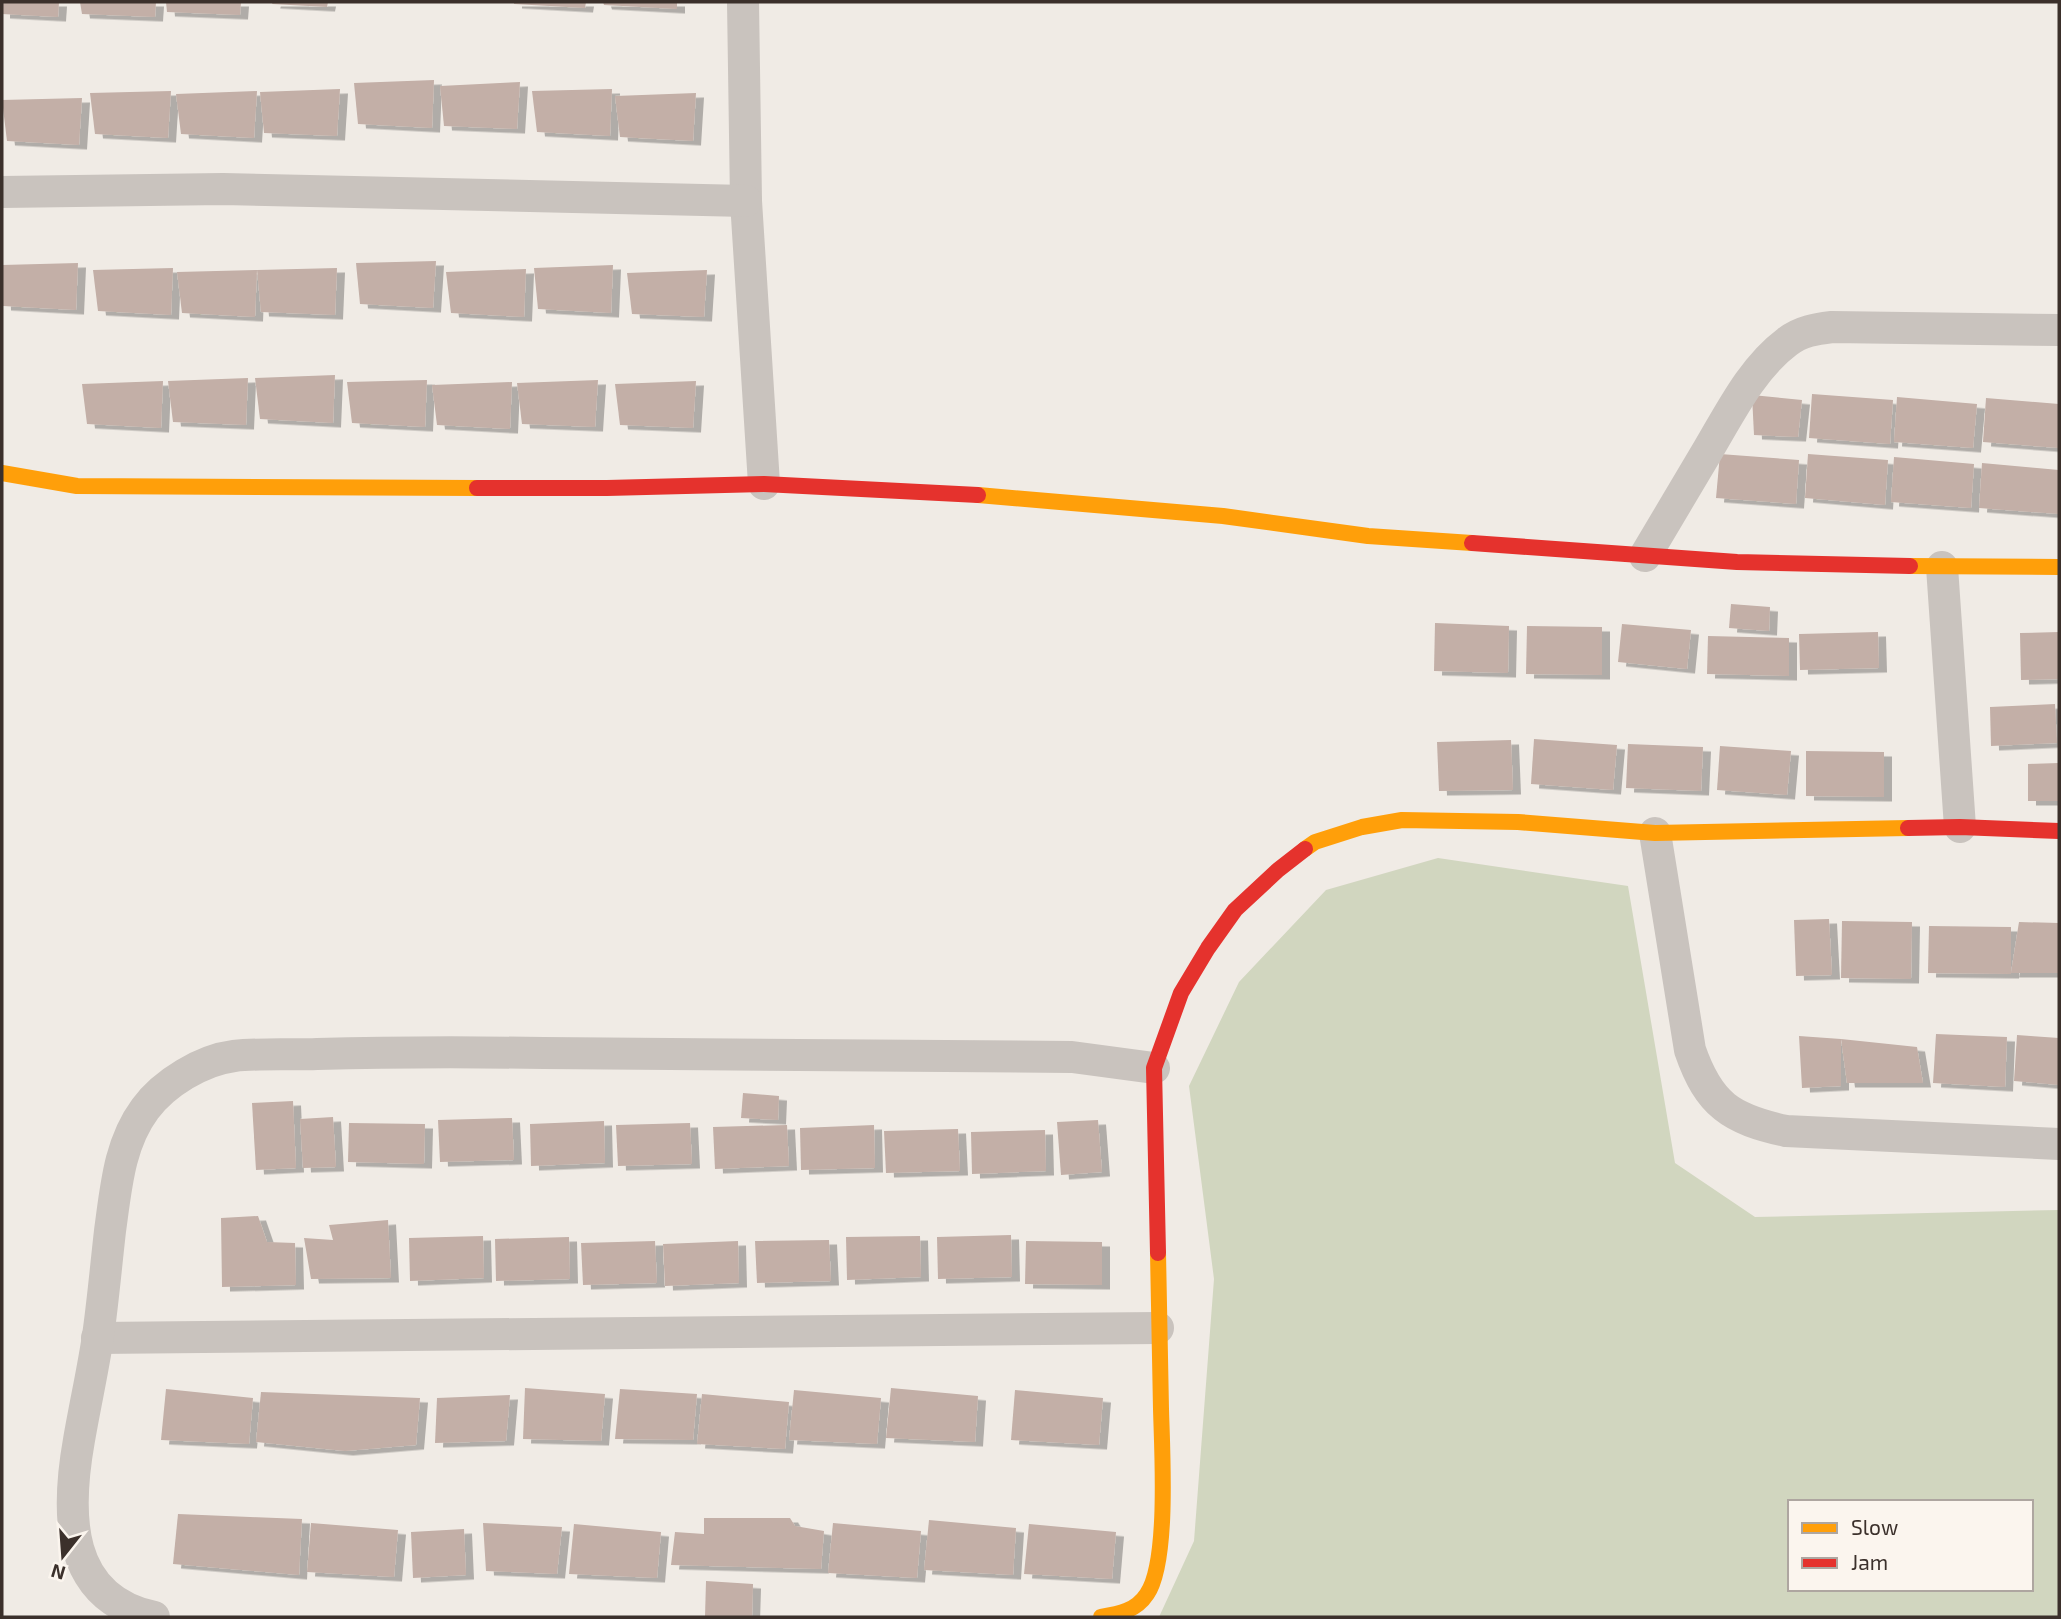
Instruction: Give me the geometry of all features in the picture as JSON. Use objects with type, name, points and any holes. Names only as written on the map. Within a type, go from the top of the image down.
[{"type":"street","points":[[743,2],[746,201],[764,484]]},
{"type":"street","points":[[2,192],[223,189],[746,201]]},
{"type":"street","points":[[1645,556],[1725,420],[1771,357],[1798,335],[1810,330],[1832,327],[2059,330]]},
{"type":"street","points":[[2,473],[77,486],[607,488],[764,484],[909,490],[1223,516],[1368,536],[1645,556],[1942,568],[2059,567]]},
{"type":"street","points":[[1942,568],[1960,827]]},
{"type":"street","points":[[1101,1617],[1124,1613],[1137,1605],[1141,1606],[1155,1579],[1160,1554],[1162,1473],[1154,1068],[1181,993],[1236,910],[1278,870],[1315,842],[1362,827],[1402,821],[1518,822],[1654,832],[1960,827],[2059,831]]},
{"type":"street","points":[[1654,832],[1690,1050],[1699,1077],[1713,1096],[1730,1112],[1753,1124],[1786,1131],[2059,1144]]},
{"type":"street","points":[[154,1617],[138,1614],[117,1604],[90,1574],[74,1540],[74,1468],[97,1338],[122,1156],[131,1131],[147,1107],[170,1084],[198,1068],[231,1056],[402,1052],[1059,1057],[1154,1068]]},
{"type":"street","points":[[97,1338],[1158,1328]]},
{"type":"green space","points":[[1438,858],[1628,886],[1675,1163],[1755,1217],[2059,1210],[2059,1617],[1159,1617],[1194,1541],[1214,1279],[1189,1086],[1239,982],[1326,890]]},
{"type":"building","points":[[2,2],[59,2],[58,17],[2,14]]},
{"type":"building","points":[[80,2],[156,2],[155,17],[82,14]]},
{"type":"building","points":[[166,2],[241,2],[240,15],[167,12]]},
{"type":"building","points":[[328,2],[327,7],[272,4]]},
{"type":"building","points":[[514,2],[586,2],[585,8]]},
{"type":"building","points":[[603,2],[677,2],[677,9],[604,5]]},
{"type":"building","points":[[434,80],[432,128],[358,124],[354,83]]},
{"type":"building","points":[[520,82],[517,129],[444,126],[440,86]]},
{"type":"building","points":[[340,89],[337,136],[264,133],[260,92]]},
{"type":"building","points":[[612,89],[610,136],[537,132],[532,91]]},
{"type":"building","points":[[171,91],[168,138],[95,134],[90,93]]},
{"type":"building","points":[[257,91],[254,138],[181,134],[176,94]]},
{"type":"building","points":[[696,93],[693,141],[620,137],[615,96]]},
{"type":"building","points":[[82,98],[79,145],[7,141],[2,100]]},
{"type":"building","points":[[436,261],[433,308],[360,304],[356,263]]},
{"type":"building","points":[[78,263],[76,310],[3,306],[2,265]]},
{"type":"building","points":[[613,265],[611,313],[538,309],[534,268]]},
{"type":"building","points":[[173,268],[171,315],[98,311],[93,270]]},
{"type":"building","points":[[337,268],[335,315],[261,312],[257,270]]},
{"type":"building","points":[[526,269],[524,317],[451,313],[446,272]]},
{"type":"building","points":[[257,270],[255,317],[182,313],[177,272]]},
{"type":"building","points":[[707,270],[704,317],[632,314],[627,273]]},
{"type":"building","points":[[335,375],[333,423],[260,419],[255,378]]},
{"type":"building","points":[[248,378],[246,425],[173,422],[168,381]]},
{"type":"building","points":[[427,380],[425,427],[352,423],[347,382]]},
{"type":"building","points":[[598,380],[595,427],[522,424],[517,383]]},
{"type":"building","points":[[163,381],[161,428],[87,424],[82,384]]},
{"type":"building","points":[[696,381],[693,428],[620,425],[615,384]]},
{"type":"building","points":[[512,382],[510,429],[437,425],[432,385]]},
{"type":"building","points":[[1812,394],[1893,400],[1890,444],[1809,438]]},
{"type":"building","points":[[1752,395],[1802,400],[1798,437],[1754,435]]},
{"type":"building","points":[[1897,397],[1977,404],[1973,448],[1894,442]]},
{"type":"building","points":[[1986,398],[2059,404],[2059,448],[1983,442]]},
{"type":"building","points":[[1720,454],[1799,460],[1796,504],[1716,498]]},
{"type":"building","points":[[1808,454],[1888,460],[1885,505],[1805,498]]},
{"type":"building","points":[[1894,457],[1974,464],[1971,508],[1891,502]]},
{"type":"building","points":[[1982,463],[2059,470],[2059,514],[1979,508]]},
{"type":"building","points":[[1731,604],[1770,607],[1769,631],[1729,628]]},
{"type":"building","points":[[1435,623],[1509,626],[1508,673],[1434,671]]},
{"type":"building","points":[[1622,624],[1691,630],[1687,669],[1618,662]]},
{"type":"building","points":[[1527,626],[1602,627],[1602,675],[1526,674]]},
{"type":"building","points":[[1878,632],[1879,668],[1800,670],[1799,634]]},
{"type":"building","points":[[2059,632],[2059,679],[2021,680],[2020,633]]},
{"type":"building","points":[[1708,636],[1789,638],[1789,676],[1707,674]]},
{"type":"building","points":[[2055,704],[2057,743],[1991,746],[1990,707]]},
{"type":"building","points":[[1534,739],[1617,745],[1613,790],[1531,784]]},
{"type":"building","points":[[1511,740],[1513,790],[1439,791],[1437,742]]},
{"type":"building","points":[[1628,744],[1703,747],[1701,791],[1626,788]]},
{"type":"building","points":[[1720,746],[1791,751],[1787,795],[1717,790]]},
{"type":"building","points":[[1806,751],[1884,752],[1884,797],[1806,796]]},
{"type":"building","points":[[2059,763],[2059,801],[2028,801],[2028,764]]},
{"type":"building","points":[[1829,919],[1832,975],[1796,976],[1794,920]]},
{"type":"building","points":[[1842,921],[1912,922],[1911,979],[1841,978]]},
{"type":"building","points":[[2019,922],[2059,923],[2059,973],[2011,973]]},
{"type":"building","points":[[1929,926],[2011,927],[2011,974],[1928,973]]},
{"type":"building","points":[[1936,1034],[2007,1037],[2005,1087],[1933,1083]]},
{"type":"building","points":[[2017,1035],[2059,1038],[2059,1085],[2014,1081]]},
{"type":"building","points":[[1799,1036],[1841,1039],[1841,1086],[1802,1088]]},
{"type":"building","points":[[1841,1039],[1917,1047],[1923,1083],[1847,1083]]},
{"type":"building","points":[[743,1093],[779,1096],[778,1120],[741,1118]]},
{"type":"building","points":[[293,1101],[296,1168],[256,1170],[252,1103]]},
{"type":"building","points":[[333,1117],[336,1167],[303,1168],[300,1119]]},
{"type":"building","points":[[512,1118],[514,1160],[440,1162],[438,1120]]},
{"type":"building","points":[[1098,1120],[1102,1172],[1061,1175],[1057,1122]]},
{"type":"building","points":[[604,1121],[605,1163],[531,1166],[530,1124]]},
{"type":"building","points":[[349,1123],[425,1124],[424,1164],[348,1162]]},
{"type":"building","points":[[690,1123],[692,1164],[618,1166],[616,1125]]},
{"type":"building","points":[[787,1125],[789,1166],[715,1169],[713,1127]]},
{"type":"building","points":[[874,1125],[875,1168],[801,1170],[800,1128]]},
{"type":"building","points":[[958,1129],[960,1171],[886,1173],[884,1131]]},
{"type":"building","points":[[1045,1130],[1046,1171],[972,1174],[971,1132]]},
{"type":"building","points":[[258,1216],[267,1242],[295,1243],[296,1285],[222,1287],[221,1218]]},
{"type":"building","points":[[388,1220],[391,1278],[311,1279],[304,1238],[333,1240],[329,1225]]},
{"type":"building","points":[[1011,1235],[1012,1277],[938,1279],[937,1237]]},
{"type":"building","points":[[483,1236],[484,1278],[410,1281],[409,1238]]},
{"type":"building","points":[[920,1236],[921,1277],[847,1280],[846,1237]]},
{"type":"building","points":[[569,1237],[570,1279],[496,1281],[495,1239]]},
{"type":"building","points":[[829,1240],[831,1281],[757,1283],[755,1241]]},
{"type":"building","points":[[655,1241],[657,1283],[583,1285],[581,1243]]},
{"type":"building","points":[[738,1241],[739,1283],[665,1286],[663,1244]]},
{"type":"building","points":[[1026,1241],[1102,1242],[1102,1285],[1025,1284]]},
{"type":"building","points":[[525,1388],[605,1394],[601,1441],[523,1439]]},
{"type":"building","points":[[891,1388],[978,1396],[975,1442],[886,1438]]},
{"type":"building","points":[[166,1389],[253,1398],[249,1444],[161,1440]]},
{"type":"building","points":[[620,1389],[697,1394],[693,1440],[615,1439]]},
{"type":"building","points":[[794,1390],[881,1398],[877,1444],[789,1440]]},
{"type":"building","points":[[1015,1390],[1103,1398],[1099,1445],[1011,1440]]},
{"type":"building","points":[[261,1392],[420,1398],[416,1445],[345,1451],[256,1442]]},
{"type":"building","points":[[702,1394],[789,1402],[785,1449],[697,1444]]},
{"type":"building","points":[[510,1395],[506,1441],[435,1443],[437,1398]]},
{"type":"building","points":[[178,1514],[302,1519],[299,1575],[173,1564]]},
{"type":"building","points":[[704,1518],[790,1518],[795,1526],[824,1531],[821,1569],[671,1565],[675,1532],[704,1534]]},
{"type":"building","points":[[929,1520],[1016,1528],[1013,1575],[924,1570]]},
{"type":"building","points":[[311,1523],[398,1530],[394,1577],[307,1572]]},
{"type":"building","points":[[483,1523],[562,1527],[557,1574],[486,1571]]},
{"type":"building","points":[[833,1523],[921,1531],[917,1578],[828,1573]]},
{"type":"building","points":[[574,1524],[661,1532],[657,1578],[569,1574]]},
{"type":"building","points":[[1029,1524],[1116,1532],[1112,1579],[1024,1574]]},
{"type":"building","points":[[464,1529],[466,1575],[413,1578],[411,1532]]},
{"type":"building","points":[[706,1581],[753,1584],[752,1617],[705,1617]]},
{"type":"traffic: slow","points":[[2,473],[77,486],[477,488]]},
{"type":"traffic: slow","points":[[978,495],[1223,516],[1368,536],[1472,543]]},
{"type":"traffic: slow","points":[[1910,566],[2059,567]]},
{"type":"traffic: slow","points":[[1305,849],[1315,842],[1362,827],[1402,820],[1518,822],[1655,833],[1908,828]]},
{"type":"traffic: slow","points":[[1101,1617],[1127,1611],[1143,1600],[1154,1579],[1159,1557],[1163,1477],[1158,1253]]},
{"type":"traffic: jam","points":[[477,488],[764,484],[978,495]]},
{"type":"traffic: jam","points":[[1472,543],[1737,562],[1910,566]]},
{"type":"traffic: jam","points":[[1908,828],[2059,831]]},
{"type":"traffic: jam","points":[[1158,1253],[1154,1068],[1181,993],[1235,910],[1305,849]]}]
